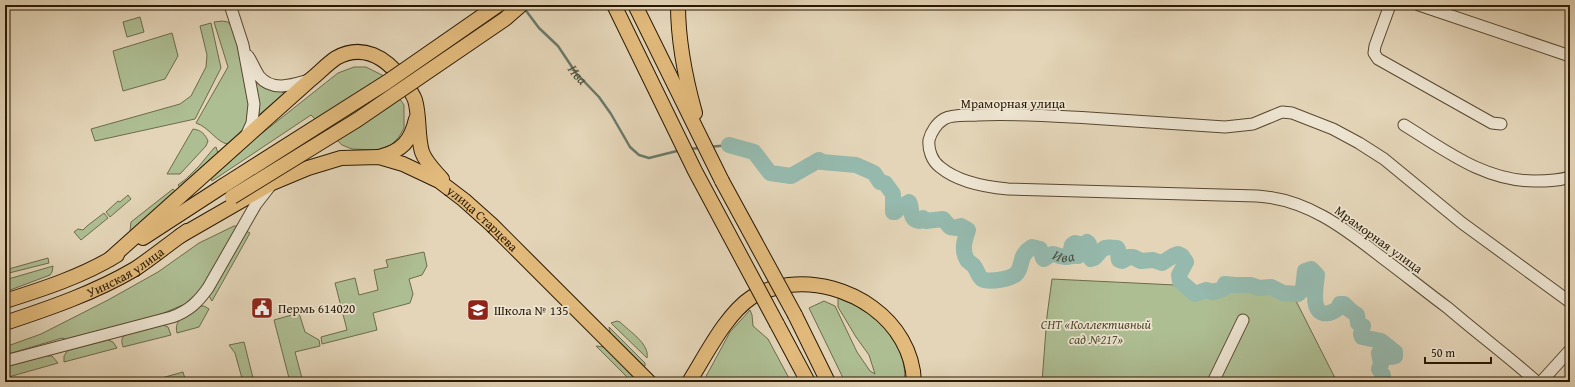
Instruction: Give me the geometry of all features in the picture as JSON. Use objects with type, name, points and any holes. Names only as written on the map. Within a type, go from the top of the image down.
[{"type":"main road","name":"Уинская улица","points":[[5,301],[46,288],[81,274],[110,259],[387,82],[498,5]]},
{"type":"main road","name":"Уинская улица","points":[[5,323],[56,306],[96,290],[136,268],[232,197],[357,120],[505,19],[522,5]]},
{"type":"main road","points":[[614,5],[695,171],[808,382]]},
{"type":"main road","points":[[635,5],[722,181],[828,379]]},
{"type":"main road","points":[[678,5],[680,44],[687,83],[706,148]]},
{"type":"main road","points":[[110,259],[310,80],[336,58],[351,53],[361,52],[379,56],[393,67],[409,88],[415,99],[422,149],[426,160],[430,166],[464,200]]},
{"type":"main road","points":[[379,157],[398,150],[406,143],[412,133],[417,116]]},
{"type":"main road","name":"улица Старцева","points":[[180,236],[272,183],[308,168],[341,158],[379,157],[419,170],[439,181],[464,200],[649,382]]},
{"type":"main road","points":[[689,382],[726,323],[752,297],[765,290],[810,284],[828,286],[858,298],[872,307],[893,329],[901,340],[910,359],[914,382]]},
{"type":"main road","points":[[908,382],[910,359]]},
{"type":"street","points":[[230,5],[243,45],[254,104],[252,123],[244,138]]},
{"type":"street","points":[[1390,5],[1375,46],[1374,54],[1378,59],[1492,123],[1501,124]]},
{"type":"street","points":[[1419,5],[1570,56]]},
{"type":"street","points":[[243,45],[259,76],[269,83],[284,87],[310,80]]},
{"type":"street","name":"Мраморная улица","points":[[1537,382],[1421,287],[1348,231],[1304,206],[1282,199],[1257,196],[1008,189],[990,187],[949,173],[933,161],[929,149],[931,135],[937,125],[944,119],[985,115],[1036,115],[1225,127],[1253,124],[1282,112],[1292,113],[1333,129],[1372,151],[1462,223],[1570,302]]},
{"type":"street","points":[[1404,125],[1463,162],[1502,178],[1542,181],[1570,177]]},
{"type":"street","points":[[5,361],[172,317],[188,310],[201,298],[208,288],[253,210],[272,183]]},
{"type":"street","points":[[1213,382],[1243,320]]},
{"type":"street","points":[[1541,382],[1570,350]]},
{"type":"green space","points":[[140,17],[144,32],[127,37],[123,22]]},
{"type":"green space","points":[[214,22],[228,22],[233,28],[252,102],[252,109],[243,131],[228,144],[220,141],[201,125],[196,123],[228,67]]},
{"type":"green space","points":[[211,23],[221,68],[195,119],[95,141],[91,129],[180,104],[191,96],[206,67],[207,55],[200,26]]},
{"type":"green space","points":[[172,33],[178,56],[165,79],[123,91],[113,51]]},
{"type":"green space","points":[[354,67],[366,67],[384,76],[404,105],[404,128],[399,137],[391,145],[377,150],[352,149],[342,145],[311,115],[212,181],[211,179],[256,138],[338,73]]},
{"type":"green space","points":[[253,76],[284,93],[260,114],[259,114]]},
{"type":"green space","points":[[193,129],[200,131],[206,136],[208,141],[206,146],[180,174],[167,174]]},
{"type":"green space","points":[[216,147],[218,153],[216,156],[182,190],[178,185],[199,166]]},
{"type":"green space","points":[[173,189],[177,193],[130,231],[131,222]]},
{"type":"green space","points":[[128,195],[131,199],[110,217],[106,212],[118,201],[120,202]]},
{"type":"green space","points":[[104,213],[108,218],[81,240],[74,232],[78,229],[83,230]]},
{"type":"green space","points":[[234,226],[238,226],[209,278],[197,293],[185,304],[152,318],[67,340],[62,338],[5,355],[5,347],[41,334],[108,300],[158,272],[199,243]]},
{"type":"green space","points":[[244,230],[250,233],[212,301],[209,296],[210,293]]},
{"type":"green space","points":[[424,252],[427,266],[422,275],[409,279],[413,294],[410,303],[373,313],[377,330],[322,344],[321,337],[347,330],[335,283],[355,278],[359,295],[378,290],[374,270],[388,267],[386,260]]},
{"type":"green space","points":[[48,258],[49,263],[5,274],[5,270]]},
{"type":"green space","points":[[53,266],[50,275],[5,292],[5,280]]},
{"type":"green space","name":"СНТ «Коллективный сад №217»","points":[[1052,279],[1175,285],[1293,295],[1337,382],[1042,382],[1047,316]]},
{"type":"green space","points":[[838,298],[858,306],[868,312],[877,318],[889,331],[898,347],[904,365],[904,382],[845,382],[809,308],[824,301],[835,306],[857,352],[870,371],[875,374],[869,355],[838,307]]},
{"type":"green space","points":[[199,306],[204,306],[209,309],[199,327],[177,333],[177,323],[183,316]]},
{"type":"green space","points":[[750,310],[753,326],[768,339],[791,382],[703,382],[730,332]]},
{"type":"green space","points":[[299,313],[305,332],[319,340],[320,346],[295,352],[303,382],[290,382],[274,320]]},
{"type":"green space","points":[[617,321],[620,322],[642,343],[647,353],[647,358],[611,323]]},
{"type":"green space","points":[[163,325],[168,327],[171,335],[123,347],[122,339],[126,335],[136,331]]},
{"type":"green space","points":[[609,327],[645,363],[645,366],[610,333]]},
{"type":"green space","points":[[108,340],[113,342],[117,348],[64,362],[64,356],[68,350]]},
{"type":"green space","points":[[244,342],[254,382],[243,382],[235,353],[229,345]]},
{"type":"green space","points":[[596,346],[604,347],[640,382],[632,382]]},
{"type":"green space","points":[[45,356],[52,356],[58,363],[5,378],[5,367]]},
{"type":"green space","points":[[183,372],[186,382],[159,382],[158,379]]},
{"type":"waterway","name":"Ива","points":[[524,8],[539,28],[558,46],[576,73],[599,97],[611,114],[630,147],[639,155],[649,158],[681,150]]},
{"type":"waterway","points":[[709,147],[729,145]]},
{"type":"waterway","name":"Ива","points":[[729,145],[754,152],[770,173],[791,176],[819,160],[822,162],[856,165],[874,173],[880,182],[885,183],[893,194],[893,212],[909,202],[912,216],[916,220],[919,221],[923,218],[926,221],[943,219],[950,227],[956,228],[961,226],[968,230],[964,245],[965,256],[974,266],[981,278],[989,281],[1000,280],[1015,275],[1025,253],[1032,247],[1040,249],[1044,259],[1051,254],[1061,257],[1078,256],[1077,253],[1071,249],[1072,245],[1075,243],[1082,245],[1087,242],[1089,244],[1089,256],[1091,259],[1104,248],[1108,247],[1117,248],[1119,260],[1122,261],[1129,257],[1133,257],[1141,261],[1153,260],[1162,263],[1178,254],[1182,256],[1186,262],[1179,275],[1180,281],[1195,294],[1206,290],[1213,292],[1223,289],[1225,284],[1251,285],[1259,288],[1271,287],[1283,293],[1298,294],[1303,289],[1305,271],[1311,269],[1317,275],[1315,300],[1316,306],[1319,310],[1323,313],[1329,313],[1336,310],[1340,304],[1344,304],[1357,315],[1358,323],[1363,326],[1361,334],[1362,337],[1381,341],[1395,352],[1395,356],[1392,357],[1384,351],[1379,353],[1381,364],[1379,369],[1383,376],[1382,382]]},
{"type":"waterway","points":[[689,149],[700,148]]},
{"type":"place","name":"Пермь 614020","points":[[262,308]]},
{"type":"place","name":"Школа № 135","points":[[478,310]]}]
